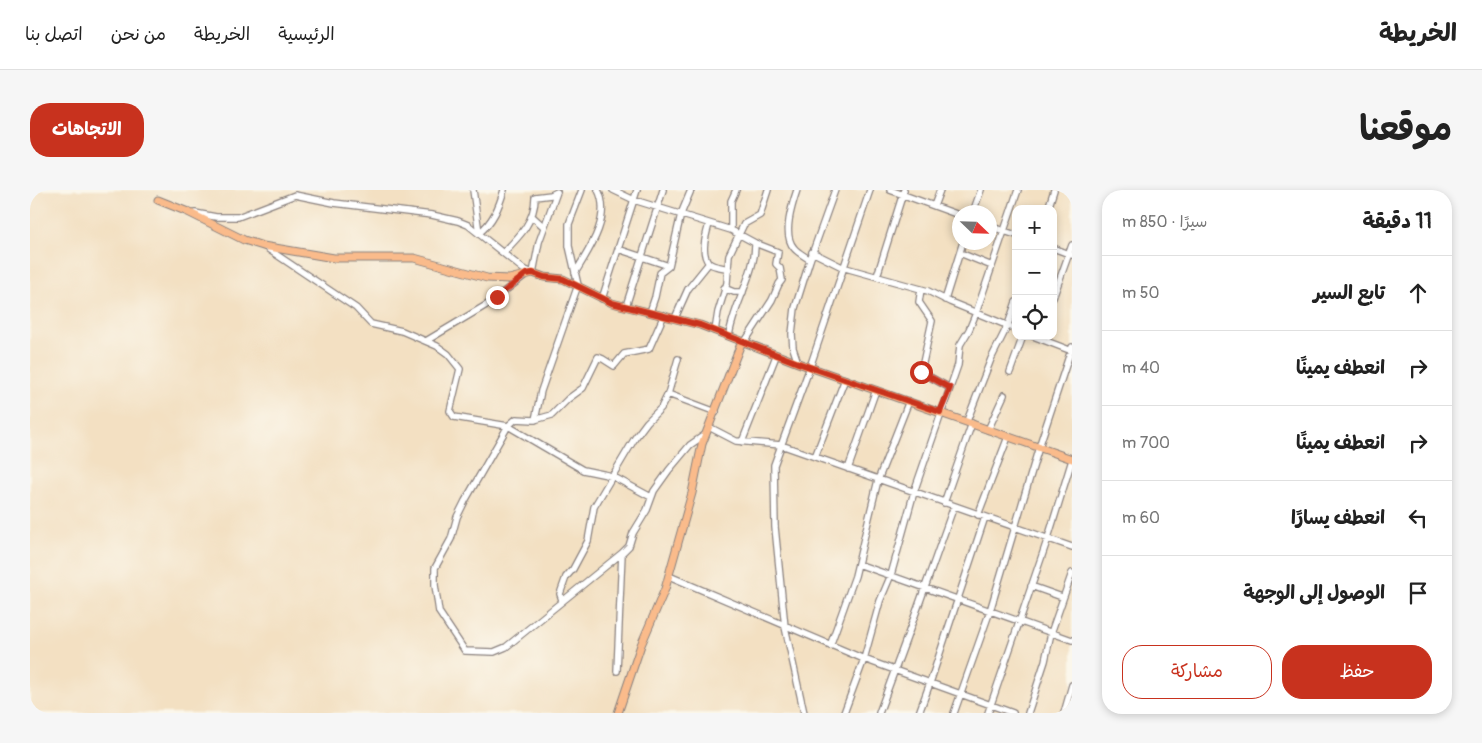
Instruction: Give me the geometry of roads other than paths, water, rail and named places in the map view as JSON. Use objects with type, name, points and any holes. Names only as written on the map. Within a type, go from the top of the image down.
[{"type":"main road","points":[[158,200],[188,212],[244,240],[264,246],[334,258],[414,258],[487,278],[509,279],[529,274],[563,279],[602,299],[675,318],[715,331],[776,356],[1072,459]]},
{"type":"main road","points":[[618,713],[641,645],[655,615],[669,576],[692,493],[702,444],[743,342]]},
{"type":"street","points":[[473,190],[479,234]]},
{"type":"street","points":[[479,234],[488,226],[500,204],[504,190]]},
{"type":"street","points":[[503,253],[522,233],[533,217],[535,196],[532,190]]},
{"type":"street","points":[[536,420],[541,391],[578,286],[569,246],[569,224],[582,190]]},
{"type":"street","points":[[575,272],[593,241],[602,215],[603,202],[598,190]]},
{"type":"street","points":[[613,190],[634,200],[731,230],[755,244],[778,252],[776,264],[780,268],[782,280],[772,300],[743,342]]},
{"type":"street","points":[[602,299],[637,190]]},
{"type":"street","points":[[626,306],[640,256],[663,190]]},
{"type":"street","points":[[650,312],[660,273],[669,266],[681,214],[691,190]]},
{"type":"street","points":[[731,230],[731,201],[736,190]]},
{"type":"street","points":[[715,331],[724,288],[727,283],[729,256],[744,224],[760,215],[768,190]]},
{"type":"street","points":[[797,190],[792,206],[788,235],[793,247],[810,260]]},
{"type":"street","points":[[798,363],[793,348],[792,323],[795,308],[812,252],[835,190]]},
{"type":"street","points":[[804,713],[785,627],[776,527],[774,465],[810,367],[842,267],[870,190]]},
{"type":"street","points":[[890,190],[903,192],[952,212]]},
{"type":"street","points":[[934,206],[940,190]]},
{"type":"street","points":[[976,205],[981,190]]},
{"type":"street","points":[[844,713],[864,659],[880,601],[891,576],[914,492],[940,412],[959,362],[960,345],[976,313],[1018,190]]},
{"type":"street","points":[[1049,205],[1054,190]]},
{"type":"street","points":[[535,196],[551,195],[558,191]]},
{"type":"street","points":[[426,341],[488,304],[529,274],[558,191]]},
{"type":"street","points":[[877,276],[903,192]]},
{"type":"street","points":[[188,212],[216,217],[238,217],[295,195],[334,203],[404,211],[458,220],[479,234],[529,274]]},
{"type":"street","points":[[533,217],[544,227]]},
{"type":"street","points":[[709,224],[705,250],[709,262]]},
{"type":"street","points":[[997,228],[1012,234]]},
{"type":"street","points":[[729,336],[733,316],[743,292],[755,250],[755,244]]},
{"type":"street","points":[[1054,295],[1072,245]]},
{"type":"street","points":[[264,246],[356,308],[371,324],[402,331],[437,346],[448,354],[460,369],[450,411],[454,417],[508,426],[583,470],[612,476],[651,497]]},
{"type":"street","points":[[618,249],[669,266]]},
{"type":"street","points":[[945,300],[961,250]]},
{"type":"street","points":[[1057,250],[1070,255]]},
{"type":"street","points":[[812,252],[842,267],[921,289],[1012,327]]},
{"type":"street","points":[[960,253],[992,266]]},
{"type":"street","points":[[709,262],[728,269]]},
{"type":"street","points":[[675,318],[684,294],[709,262]]},
{"type":"street","points":[[724,288],[734,292],[743,292]]},
{"type":"street","points":[[921,289],[919,302],[932,321],[921,372],[950,388]]},
{"type":"street","points":[[944,503],[991,359],[1012,314]]},
{"type":"street","points":[[664,315],[649,348],[624,354],[614,366],[598,357],[583,388],[568,399],[552,415],[536,420],[516,419],[508,426],[465,501],[457,517],[451,539],[435,568],[438,612],[465,651],[494,652],[506,647],[622,553],[629,546],[633,533],[651,497],[677,459],[708,430],[742,442],[781,446],[1072,547]]},
{"type":"street","points":[[1010,372],[1022,340]]},
{"type":"street","points":[[954,713],[990,611],[1039,447],[1072,350],[1045,340]]},
{"type":"street","points":[[742,442],[776,356]]},
{"type":"street","points":[[562,600],[560,594],[566,577],[573,569],[588,541],[594,507],[635,438],[661,408],[668,394],[678,359]]},
{"type":"street","points":[[815,458],[845,379]]},
{"type":"street","points":[[848,469],[876,390]]},
{"type":"street","points":[[668,394],[716,412]]},
{"type":"street","points":[[988,430],[1004,395]]},
{"type":"street","points":[[830,646],[858,564],[878,480],[909,401]]},
{"type":"street","points":[[978,515],[1008,437]]},
{"type":"street","points":[[988,713],[1048,538],[1072,459]]},
{"type":"street","points":[[878,713],[954,506]]},
{"type":"street","points":[[919,713],[985,517]]},
{"type":"street","points":[[618,671],[622,553]]},
{"type":"street","points":[[858,564],[1072,640]]},
{"type":"street","points":[[1028,713],[1045,661],[1051,632],[1062,597],[1070,585],[1072,572]]},
{"type":"street","points":[[669,576],[830,646],[1013,713]]},
{"type":"street","points":[[1032,586],[1062,597]]},
{"type":"street","points":[[1064,713],[1072,685]]}]
